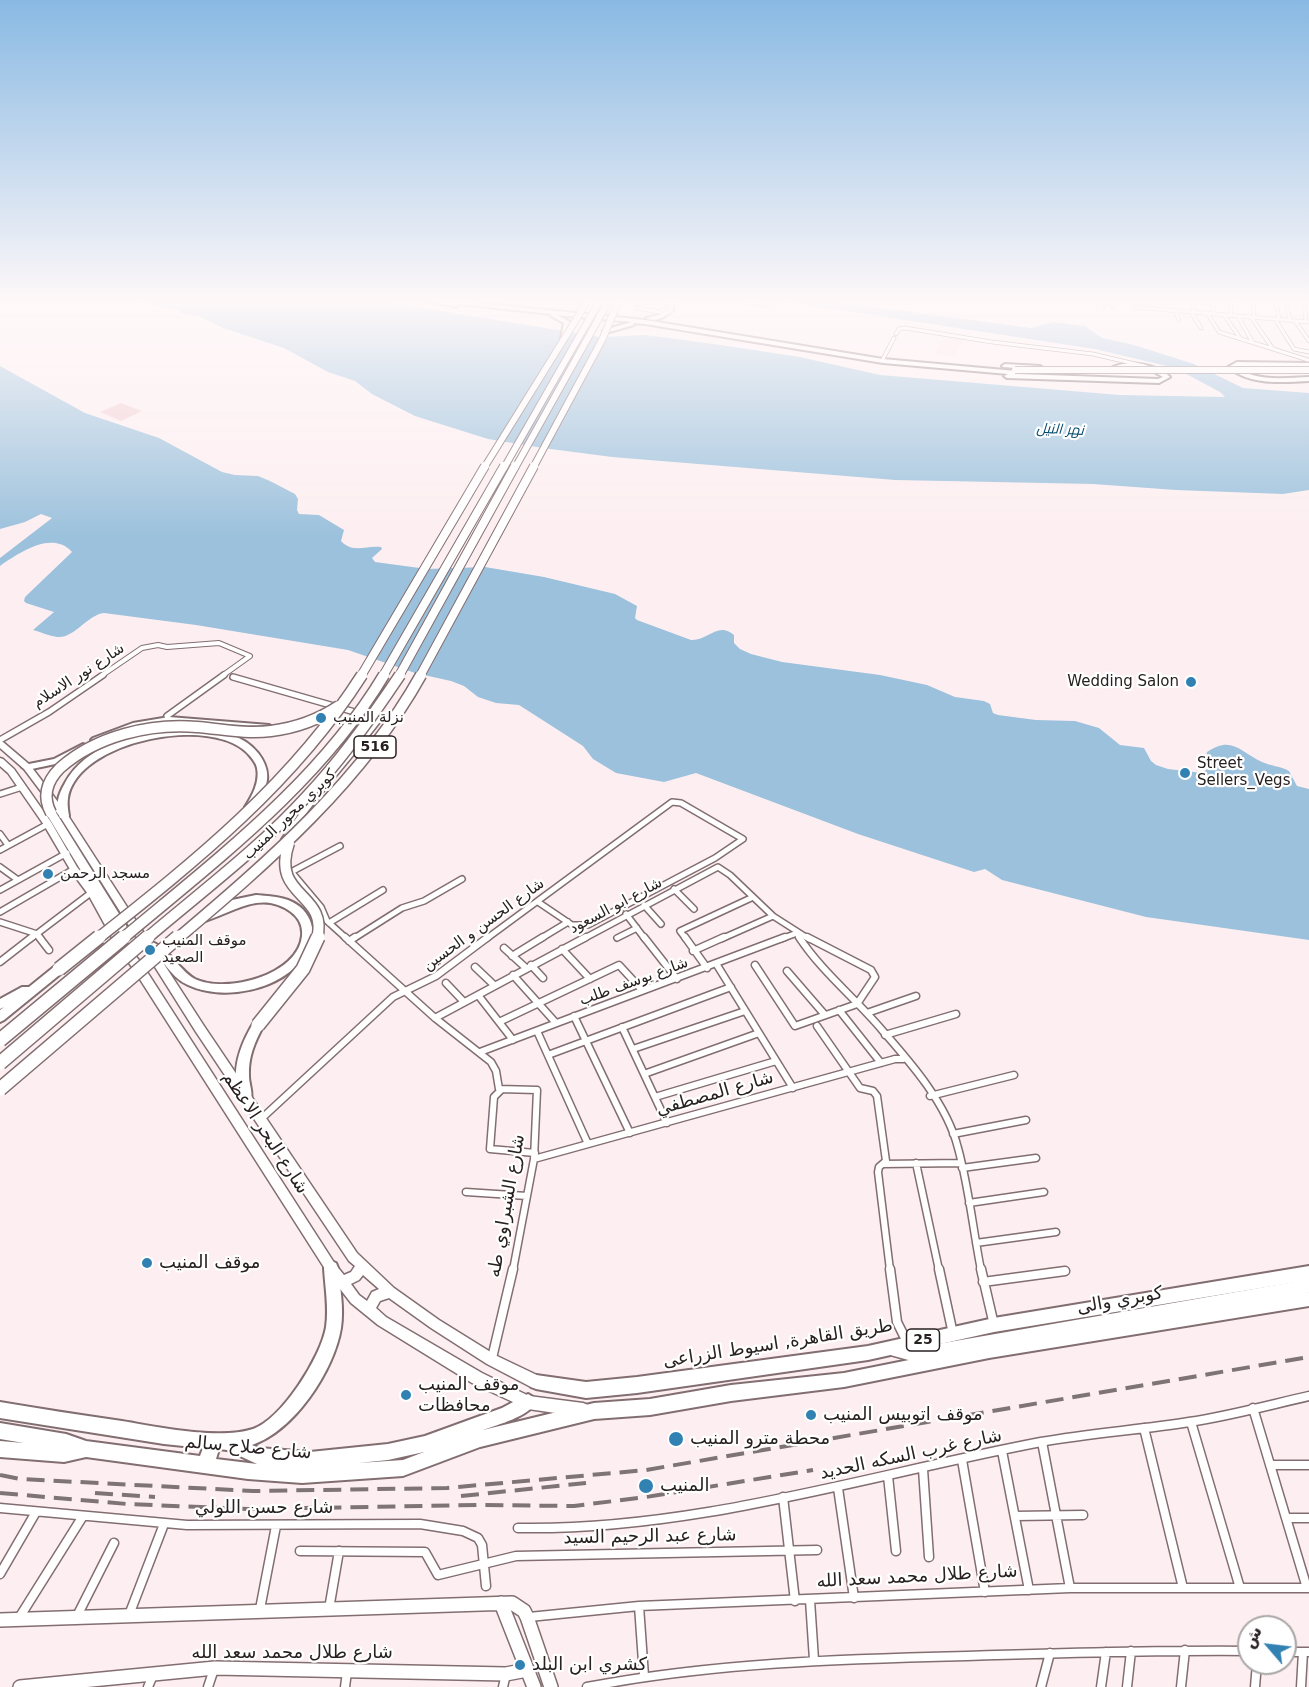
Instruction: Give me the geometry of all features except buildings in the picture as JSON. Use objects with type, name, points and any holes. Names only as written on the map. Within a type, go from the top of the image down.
[{"type":"highway","name":"كوبري محور المنيب","points":[[0,1017],[195,860],[242,818],[294,765],[346,700],[537,381]]},
{"type":"highway","name":"كوبري محور المنيب","points":[[0,1040],[236,844],[310,772],[374,691],[554,381]]},
{"type":"highway","name":"كوبري محور المنيب","points":[[0,1063],[273,831],[319,784],[354,742],[409,662],[564,381]]},
{"type":"highway","name":"كوبري محور المنيب","points":[[0,1089],[291,840],[360,766],[399,712],[579,381]]},
{"type":"highway","points":[[1144,381],[1160,381]]},
{"type":"highway","points":[[119,942],[122,932],[120,925],[50,819],[45,799],[48,783],[53,776],[79,754],[114,738],[148,728],[175,726],[254,732],[304,723],[324,716],[346,700]]},
{"type":"highway","points":[[27,766],[57,761],[98,739],[136,725],[169,720],[217,722],[261,728],[282,727]]},
{"type":"highway","points":[[64,816],[62,802],[66,785],[79,768],[98,754],[125,741],[158,733],[205,734],[241,743],[250,749],[261,765],[263,774],[257,796],[242,818]]},
{"type":"highway","points":[[246,1096],[241,1068],[244,1053],[258,1025],[309,960],[317,945],[320,930],[313,908],[288,882],[284,872],[285,850],[291,840]]},
{"type":"highway","points":[[146,945],[156,948],[177,972],[194,983],[229,989],[242,988],[268,979],[290,965],[304,949],[308,932],[307,924],[299,910],[280,901],[268,899],[237,903],[199,919]]},
{"type":"highway","points":[[0,1004],[59,969]]},
{"type":"highway","points":[[204,1465],[219,1441],[252,1437],[267,1431],[305,1390],[333,1330],[331,1268]]},
{"type":"highway","name":"طريق القاهرة, اسيوط الزراعى","points":[[536,1382],[569,1388],[607,1388],[904,1349],[953,1334],[994,1325],[1309,1273]]},
{"type":"highway","name":"25","points":[[594,1412],[650,1407],[731,1393],[844,1380],[989,1351],[1309,1299]]},
{"type":"highway","name":"شارع صلاح سالم","points":[[0,1410],[164,1436],[219,1441],[253,1455],[310,1460],[388,1452],[425,1444],[506,1414],[528,1402]]},
{"type":"highway","name":"شارع صلاح سالم","points":[[0,1431],[66,1442],[86,1449],[248,1472],[302,1475],[403,1468],[480,1439],[594,1412]]},
{"type":"highway","points":[[0,1449],[64,1454],[86,1449]]},
{"type":"main road","name":"شارع البحر الاعظم","points":[[0,742],[27,766],[64,816],[200,1029],[353,1257],[390,1292],[492,1360],[536,1382]]},
{"type":"main road","name":"شارع البحر الاعظم","points":[[2,764],[50,819],[74,868],[92,892],[119,942],[342,1282],[368,1310],[477,1378],[528,1402],[594,1412]]},
{"type":"main road","points":[[171,1020],[182,1017],[190,1011]]},
{"type":"main road","points":[[182,1038],[190,1031],[200,1029]]},
{"type":"main road","points":[[342,1282],[355,1276],[362,1266]]},
{"type":"main road","name":"كوبري والى","points":[[904,1349],[936,1351],[1309,1286]]},
{"type":"main road","points":[[368,1310],[376,1296],[390,1292]]},
{"type":"main road","points":[[1182,1320],[1202,1312],[1309,1293]]},
{"type":"main road","points":[[501,1603],[534,1687]]},
{"type":"main road","points":[[0,1620],[512,1603],[519,1607],[527,1617],[551,1687]]},
{"type":"main road","name":"شارع طلال محمد سعد الله","points":[[20,1687],[150,1680],[214,1668],[347,1671],[505,1680],[527,1670]]},
{"type":"street","name":"شارع نور الاسلام","points":[[0,742],[49,712],[142,648],[158,645],[167,647],[219,643],[249,656],[167,716]]},
{"type":"street","points":[[233,677],[379,719],[352,756],[302,812],[287,834],[283,854],[291,872],[321,907],[329,923],[435,1018],[480,1052],[494,1066],[501,1090],[494,1097],[490,1149],[535,1156]]},
{"type":"street","points":[[0,794],[22,787]]},
{"type":"street","name":"شارع الحسن و الحسين","points":[[261,1119],[393,997],[405,989],[436,976],[672,802],[681,803],[738,834],[743,839],[588,925],[577,926],[568,922]]},
{"type":"street","points":[[0,850],[50,819]]},
{"type":"street","points":[[0,834],[8,845]]},
{"type":"street","points":[[291,872],[340,846]]},
{"type":"street","points":[[0,890],[67,854]]},
{"type":"street","points":[[0,867],[18,880]]},
{"type":"street","name":"شارع ابو السعود","points":[[435,1018],[626,914],[718,867],[726,872],[751,898],[797,933]]},
{"type":"street","points":[[0,912],[74,868]]},
{"type":"street","points":[[350,941],[402,908],[424,901],[462,879]]},
{"type":"street","points":[[674,889],[694,909]]},
{"type":"street","points":[[329,923],[383,890]]},
{"type":"street","points":[[0,962],[92,892]]},
{"type":"street","points":[[707,968],[679,932],[751,898]]},
{"type":"street","points":[[512,956],[568,922],[538,902]]},
{"type":"street","points":[[644,905],[661,924]]},
{"type":"street","points":[[626,914],[677,978]]},
{"type":"street","points":[[693,951],[773,916]]},
{"type":"street","points":[[0,922],[37,934],[49,950]]},
{"type":"street","points":[[617,938],[637,928]]},
{"type":"street","points":[[797,933],[813,957],[867,1013],[903,1059],[910,1064],[953,1134],[962,1165],[983,1282],[994,1325]]},
{"type":"street","points":[[755,965],[795,1026],[857,1004],[875,977],[873,972],[797,933]]},
{"type":"street","name":"شارع يوسف طلب","points":[[480,1052],[642,990],[717,965],[797,933]]},
{"type":"street","points":[[504,948],[543,978]]},
{"type":"street","points":[[562,949],[590,978]]},
{"type":"street","points":[[499,1022],[620,965],[642,990]]},
{"type":"street","points":[[717,965],[793,1088]]},
{"type":"street","points":[[475,967],[494,985]]},
{"type":"street","points":[[787,971],[825,1015]]},
{"type":"street","points":[[513,975],[556,1023]]},
{"type":"street","points":[[446,983],[464,1002]]},
{"type":"street","points":[[548,1055],[731,987]]},
{"type":"street","points":[[478,995],[513,1040]]},
{"type":"street","points":[[867,1013],[916,996]]},
{"type":"street","points":[[839,1010],[881,1063]]},
{"type":"street","points":[[633,1049],[745,1011]]},
{"type":"street","points":[[885,1035],[956,1014]]},
{"type":"street","points":[[574,1016],[630,1133]]},
{"type":"street","points":[[817,1026],[860,1088],[873,1091],[877,1096],[886,1161],[879,1167],[878,1172],[897,1322],[904,1349]]},
{"type":"street","points":[[622,1027],[667,1123]]},
{"type":"street","points":[[537,1031],[588,1144]]},
{"type":"street","points":[[644,1074],[759,1033]]},
{"type":"street","name":"شارع المصطفي","points":[[535,1156],[630,1133],[881,1063],[903,1059]]},
{"type":"street","points":[[655,1097],[776,1061]]},
{"type":"street","points":[[930,1096],[1014,1075]]},
{"type":"street","name":"شارع الشبراوي طه","points":[[492,1360],[516,1258],[535,1156],[537,1090],[501,1090]]},
{"type":"street","points":[[953,1134],[1026,1120]]},
{"type":"street","points":[[883,1164],[962,1165],[1036,1158]]},
{"type":"street","points":[[916,1163],[953,1334]]},
{"type":"street","points":[[466,1192],[527,1196]]},
{"type":"street","points":[[969,1203],[1044,1192]]},
{"type":"street","points":[[976,1243],[1056,1232]]},
{"type":"street","points":[[983,1282],[1065,1271]]},
{"type":"street","name":"شارع غرب السكه الحديد","points":[[518,1528],[569,1529],[684,1515],[838,1488],[1042,1442],[1191,1422],[1309,1396]]},
{"type":"street","points":[[1253,1408],[1308,1588]]},
{"type":"street","points":[[1191,1422],[1240,1588]]},
{"type":"street","points":[[1144,1428],[1183,1588]]},
{"type":"street","points":[[1042,1442],[1070,1588]]},
{"type":"street","points":[[1002,1451],[1029,1590]]},
{"type":"street","points":[[962,1460],[984,1592]]},
{"type":"street","points":[[1270,1465],[1309,1465]]},
{"type":"street","points":[[923,1469],[930,1557]]},
{"type":"street","points":[[888,1476],[896,1551]]},
{"type":"street","points":[[838,1488],[854,1598]]},
{"type":"street","points":[[783,1497],[795,1601]]},
{"type":"street","name":"شارع حسن اللولي","points":[[0,1508],[164,1524],[276,1526],[420,1524],[471,1533],[478,1538],[482,1545],[486,1586]]},
{"type":"street","points":[[0,1574],[36,1512]]},
{"type":"street","points":[[1015,1516],[1083,1515]]},
{"type":"street","points":[[19,1619],[83,1516]]},
{"type":"street","points":[[1286,1518],[1309,1518]]},
{"type":"street","points":[[129,1616],[164,1524]]},
{"type":"street","points":[[259,1611],[276,1526]]},
{"type":"street","points":[[76,1617],[114,1543]]},
{"type":"street","name":"شارع عبد الرحيم السيد","points":[[438,1575],[516,1556],[818,1550]]},
{"type":"street","points":[[300,1551],[425,1552],[438,1575]]},
{"type":"street","points":[[329,1609],[339,1551]]},
{"type":"street","name":"شارع طلال محمد سعد الله","points":[[527,1617],[639,1606],[1070,1588],[1308,1588]]},
{"type":"street","points":[[810,1600],[814,1660]]},
{"type":"street","points":[[639,1606],[644,1676]]},
{"type":"street","points":[[1181,1687],[1185,1650]]},
{"type":"street","points":[[587,1687],[644,1676],[814,1660],[1131,1651],[1237,1651]]},
{"type":"street","points":[[1127,1687],[1131,1651]]},
{"type":"street","points":[[1101,1687],[1106,1652]]},
{"type":"street","points":[[1301,1687],[1306,1652]]},
{"type":"street","points":[[1041,1687],[1050,1653]]},
{"type":"street","points":[[208,1687],[214,1668]]},
{"type":"street","points":[[345,1687],[347,1671]]},
{"type":"shaded area","points":[[121,403],[142,411],[121,421],[100,412]]},
{"type":"water","points":[[0,381],[27,381],[85,413],[159,438],[222,472],[258,476],[295,494],[298,499],[299,514],[319,515],[344,530],[341,541],[346,545],[355,548],[381,547],[382,549],[372,558],[375,562],[427,569],[485,567],[544,577],[615,594],[637,606],[635,618],[637,620],[691,640],[703,638],[718,631],[728,631],[734,635],[734,643],[740,649],[751,654],[782,662],[880,675],[927,685],[955,697],[984,701],[990,704],[993,713],[998,715],[1036,720],[1075,721],[1099,728],[1120,745],[1144,748],[1151,761],[1168,769],[1202,773],[1210,767],[1206,758],[1207,752],[1216,747],[1230,745],[1262,762],[1289,771],[1297,786],[1309,789],[1309,940],[1146,917],[1002,880],[985,869],[974,872],[858,834],[696,773],[664,782],[616,773],[593,759],[583,746],[519,705],[496,703],[478,697],[464,686],[451,681],[415,673],[348,650],[196,625],[104,613],[63,637],[33,630],[54,612],[26,603],[25,597],[72,552],[55,543],[45,543],[16,555],[0,566],[0,558],[52,518],[41,514],[25,522],[0,529]]},
{"type":"water","name":"نهر النيل","points":[[355,381],[949,381],[1120,395],[1225,397],[1199,381],[1228,381],[1243,388],[1309,393],[1309,490],[1283,494],[1093,484],[895,480],[612,457],[488,439],[415,416],[372,394]]},
{"type":"railway","points":[[0,1475],[20,1479],[253,1491],[447,1488],[646,1470],[1309,1357]]},
{"type":"railway","points":[[0,1493],[127,1504],[248,1509],[480,1505],[574,1506],[646,1497],[813,1470]]},
{"type":"railway","points":[[461,1496],[586,1483]]},
{"type":"railway","points":[[95,1493],[155,1497]]},
{"type":"place","name":"Wedding Salon","points":[[1191,682]]},
{"type":"place","name":"نزلة المنيب","points":[[321,718]]},
{"type":"place","name":"Street Sellers_Vegs","points":[[1185,773]]},
{"type":"place","name":"مسجد الرحمن","points":[[48,874]]},
{"type":"place","name":"موقف المنيب الصعيد","points":[[150,950]]},
{"type":"place","name":"موقف المنيب","points":[[147,1263]]},
{"type":"place","name":"موقف المنيب محافظات","points":[[406,1395]]},
{"type":"place","name":"موقف اتوبيس المنيب","points":[[811,1415]]},
{"type":"place","name":"محطة مترو المنيب","points":[[676,1439]]},
{"type":"place","name":"المنيب","points":[[646,1486]]},
{"type":"place","name":"كشري ابن البلد","points":[[520,1665]]}]
